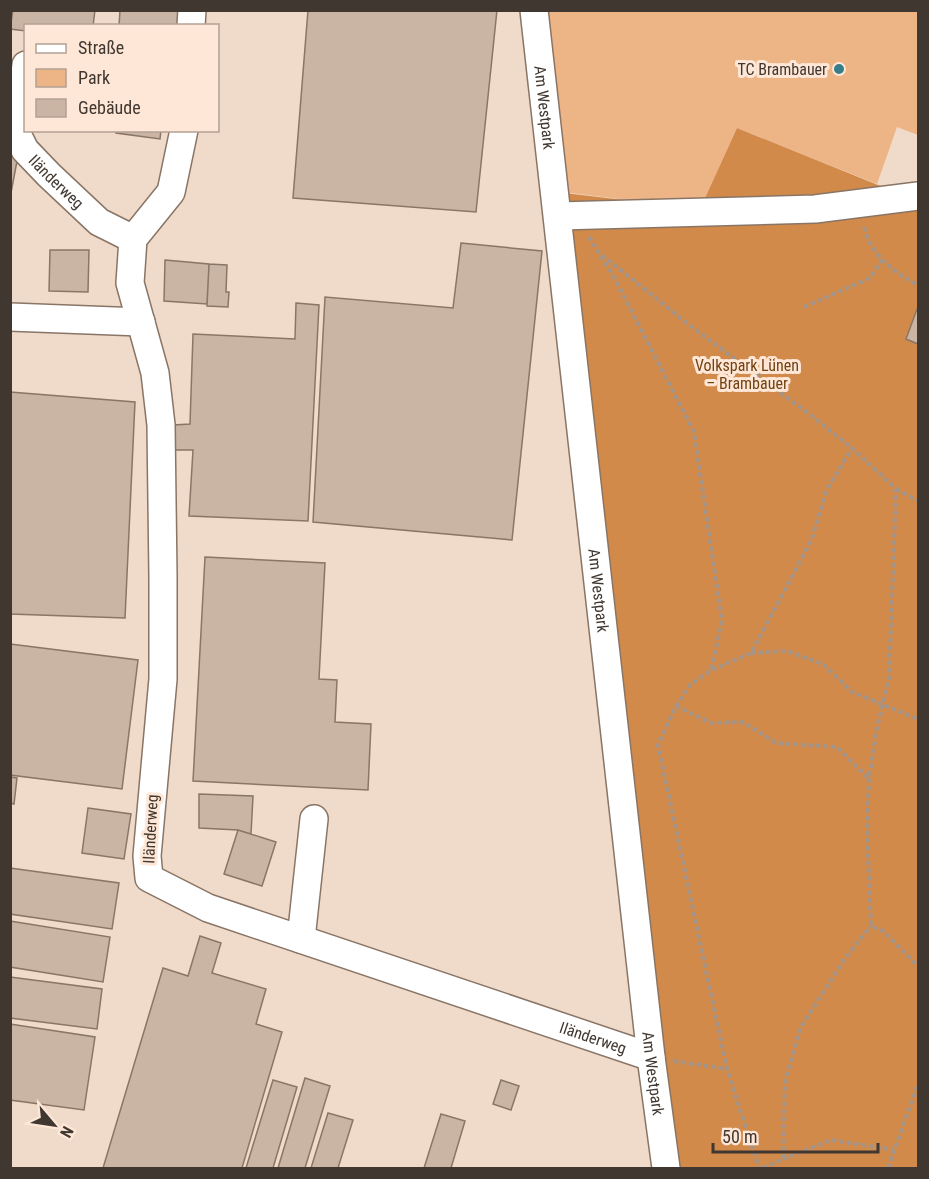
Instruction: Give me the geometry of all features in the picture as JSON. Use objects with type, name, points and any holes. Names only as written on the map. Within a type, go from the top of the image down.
[{"type":"street","name":"Am Westpark","points":[[534,10],[567,216],[651,1057],[666,1168]]},
{"type":"street","name":"Iländerweg","points":[[24,80],[17,134],[25,150],[99,222],[133,239],[130,283],[155,374],[161,425],[163,679],[147,856],[149,878],[208,908],[651,1057]]},
{"type":"street","points":[[133,239],[171,192],[184,132]]},
{"type":"street","points":[[567,216],[815,209],[918,196]]},
{"type":"street","points":[[10,317],[141,322]]},
{"type":"street","points":[[301,939],[314,819]]},
{"type":"path","points":[[859,203],[868,240],[882,260],[902,277],[918,285]]},
{"type":"path","points":[[567,216],[599,253],[615,279],[694,432],[722,621],[711,670]]},
{"type":"path","points":[[599,253],[688,324],[808,413],[852,448],[896,489],[918,501]]},
{"type":"path","points":[[804,307],[870,278],[882,260]]},
{"type":"path","points":[[751,653],[811,542],[827,489],[852,448]]},
{"type":"path","points":[[783,1159],[785,1080],[801,1027],[846,957],[871,926],[867,826],[869,779],[889,678],[896,489]]},
{"type":"path","points":[[894,1150],[831,1140],[761,1168],[727,1069],[658,745],[676,705],[690,685],[711,670],[751,653],[787,651],[823,664],[852,692],[918,719]]},
{"type":"path","points":[[676,705],[711,723],[743,722],[776,743],[837,747],[869,779]]},
{"type":"path","points":[[871,926],[883,931],[918,966]]},
{"type":"path","points":[[651,1057],[727,1069]]},
{"type":"path","points":[[888,1168],[918,1084]]},
{"type":"green space","points":[[537,11],[918,11],[918,135],[897,127],[877,184],[737,128],[700,209],[555,191]]},
{"type":"green space","name":"Volkspark Lünen – Brambauer","points":[[737,128],[918,199],[918,1168],[661,1168],[556,192],[700,209]]},
{"type":"building","points":[[13,10],[95,10],[93,24],[24,24],[24,31],[10,29]]},
{"type":"building","points":[[120,10],[179,10],[178,24],[119,24]]},
{"type":"building","points":[[308,10],[497,10],[476,212],[293,198]]},
{"type":"building","points":[[116,132],[161,132],[160,139]]},
{"type":"building","points":[[10,154],[18,156],[10,198]]},
{"type":"building","points":[[461,243],[542,251],[512,540],[313,522],[325,297],[453,308]]},
{"type":"building","points":[[50,250],[89,250],[88,292],[49,291]]},
{"type":"building","points":[[165,260],[209,264],[207,304],[164,301]]},
{"type":"building","points":[[209,264],[227,265],[228,307],[207,306]]},
{"type":"building","points":[[296,303],[319,305],[308,521],[189,516],[193,450],[171,450],[173,425],[190,424],[193,334],[295,339]]},
{"type":"building","points":[[918,310],[918,344],[906,339]]},
{"type":"building","points":[[10,392],[135,402],[125,618],[10,614]]},
{"type":"building","points":[[205,557],[325,563],[319,679],[337,680],[335,722],[371,724],[368,790],[193,781]]},
{"type":"building","points":[[10,644],[138,660],[122,789],[10,775]]},
{"type":"building","points":[[10,777],[17,778],[14,804],[10,803]]},
{"type":"building","points":[[199,794],[253,796],[251,834],[238,830],[199,828]]},
{"type":"building","points":[[88,808],[131,814],[124,859],[82,853]]},
{"type":"building","points":[[238,830],[276,842],[262,886],[224,874]]},
{"type":"building","points":[[10,868],[119,883],[112,929],[10,914]]},
{"type":"building","points":[[10,921],[110,937],[103,982],[10,967]]},
{"type":"building","points":[[200,936],[221,943],[212,973],[266,989],[256,1024],[282,1032],[242,1168],[103,1168],[163,968],[188,976]]},
{"type":"building","points":[[10,977],[102,989],[97,1029],[10,1018]]},
{"type":"building","points":[[10,1024],[95,1037],[84,1110],[10,1100]]},
{"type":"building","points":[[305,1078],[330,1086],[305,1168],[278,1168]]},
{"type":"building","points":[[273,1080],[297,1087],[273,1168],[246,1168]]},
{"type":"building","points":[[501,1080],[519,1086],[511,1110],[493,1104]]},
{"type":"building","points":[[328,1113],[353,1120],[338,1168],[311,1168]]},
{"type":"building","points":[[441,1114],[465,1121],[451,1168],[424,1168]]},
{"type":"place","name":"TC Brambauer","points":[[839,69]]}]
